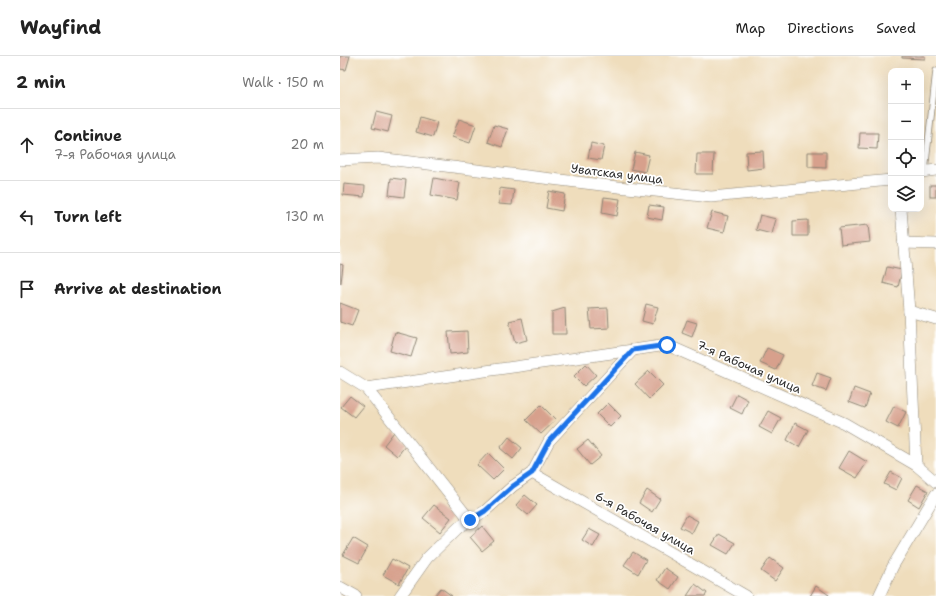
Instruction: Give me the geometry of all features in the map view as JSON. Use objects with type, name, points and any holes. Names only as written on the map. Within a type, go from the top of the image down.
[{"type":"street","name":"Уватская улица","points":[[340,160],[378,158],[711,197],[888,180]]},
{"type":"street","points":[[901,212],[909,311],[916,465]]},
{"type":"street","points":[[903,243],[936,244]]},
{"type":"street","points":[[909,311],[936,319]]},
{"type":"street","name":"7-я Рабочая улица","points":[[366,388],[667,345],[844,423],[916,465],[936,482]]},
{"type":"street","points":[[400,596],[427,558],[459,527],[485,511],[513,486],[532,473],[549,441],[633,350]]},
{"type":"street","points":[[340,372],[366,388],[470,520]]},
{"type":"street","name":"6-я Рабочая улица","points":[[532,473],[746,596]]},
{"type":"street","points":[[879,596],[893,566],[936,494]]},
{"type":"street","points":[[340,586],[356,596]]},
{"type":"lane","points":[[928,171],[936,71]]},
{"type":"building","points":[[340,56],[350,56],[346,70],[340,69]]},
{"type":"building","points":[[902,56],[925,56],[925,59],[902,58]]},
{"type":"building","points":[[376,112],[392,116],[388,132],[372,128]]},
{"type":"building","points":[[420,117],[437,122],[433,137],[416,132]]},
{"type":"building","points":[[459,119],[476,125],[470,143],[452,137]]},
{"type":"building","points":[[494,125],[508,129],[502,147],[488,142]]},
{"type":"building","points":[[860,133],[878,133],[877,149],[859,148]]},
{"type":"building","points":[[591,143],[604,146],[601,160],[588,158]]},
{"type":"building","points":[[763,151],[764,168],[747,170],[746,152]]},
{"type":"building","points":[[635,152],[649,155],[645,172],[631,169]]},
{"type":"building","points":[[808,152],[826,152],[826,168],[808,167]]},
{"type":"building","points":[[697,154],[714,154],[713,174],[696,174]]},
{"type":"building","points":[[391,178],[406,180],[404,197],[389,195]]},
{"type":"building","points":[[434,178],[460,183],[457,200],[431,195]]},
{"type":"building","points":[[344,184],[365,186],[364,197],[343,195]]},
{"type":"building","points":[[930,185],[936,185],[936,197],[930,197]]},
{"type":"building","points":[[500,188],[514,190],[512,205],[499,204]]},
{"type":"building","points":[[549,191],[565,194],[562,211],[546,208]]},
{"type":"building","points":[[604,197],[620,199],[617,216],[602,213]]},
{"type":"building","points":[[649,205],[664,207],[662,220],[647,217]]},
{"type":"building","points":[[712,212],[728,216],[724,232],[707,228]]},
{"type":"building","points":[[760,215],[776,219],[772,234],[756,230]]},
{"type":"building","points":[[808,220],[808,236],[793,236],[793,221]]},
{"type":"building","points":[[868,225],[870,242],[841,245],[839,228]]},
{"type":"building","points":[[340,264],[343,265],[341,283],[340,283]]},
{"type":"building","points":[[887,267],[902,270],[898,287],[883,283]]},
{"type":"building","points":[[340,303],[358,310],[352,326],[340,322]]},
{"type":"building","points":[[646,304],[658,307],[653,324],[642,321]]},
{"type":"building","points":[[565,308],[566,334],[552,334],[552,312]]},
{"type":"building","points":[[608,308],[609,328],[591,329],[589,309]]},
{"type":"building","points":[[522,318],[527,340],[515,343],[509,321]]},
{"type":"building","points":[[687,320],[697,323],[692,337],[682,333]]},
{"type":"building","points":[[467,331],[468,352],[450,354],[448,332]]},
{"type":"building","points":[[395,332],[417,338],[411,357],[390,351]]},
{"type":"building","points":[[767,348],[783,355],[776,370],[760,363]]},
{"type":"building","points":[[586,364],[596,375],[584,386],[574,376]]},
{"type":"building","points":[[649,371],[663,385],[649,399],[635,384]]},
{"type":"building","points":[[817,373],[831,378],[826,391],[812,386]]},
{"type":"building","points":[[854,388],[870,394],[865,408],[849,402]]},
{"type":"building","points":[[737,394],[748,400],[742,414],[730,408]]},
{"type":"building","points":[[350,396],[363,406],[354,417],[341,407]]},
{"type":"building","points":[[608,403],[621,416],[610,427],[597,414]]},
{"type":"building","points":[[541,405],[556,420],[541,434],[526,420]]},
{"type":"building","points":[[894,406],[906,412],[898,428],[886,422]]},
{"type":"building","points":[[768,411],[781,418],[772,434],[759,427]]},
{"type":"building","points":[[795,423],[808,430],[799,447],[787,440]]},
{"type":"building","points":[[394,432],[407,444],[397,456],[384,445]]},
{"type":"building","points":[[509,437],[522,448],[513,459],[500,448]]},
{"type":"building","points":[[588,440],[601,456],[590,465],[577,449]]},
{"type":"building","points":[[849,451],[867,462],[857,478],[839,468]]},
{"type":"building","points":[[488,453],[504,469],[493,480],[477,465]]},
{"type":"building","points":[[891,472],[902,478],[896,490],[884,484]]},
{"type":"building","points":[[917,485],[928,491],[919,507],[908,500]]},
{"type":"building","points":[[647,490],[660,499],[652,512],[639,503]]},
{"type":"building","points":[[525,495],[537,505],[528,515],[516,505]]},
{"type":"building","points":[[434,505],[451,518],[440,532],[423,518]]},
{"type":"building","points":[[687,515],[698,521],[692,533],[680,527]]},
{"type":"building","points":[[482,526],[494,541],[482,551],[470,537]]},
{"type":"building","points":[[589,529],[600,535],[593,547],[582,540]]},
{"type":"building","points":[[719,534],[735,543],[728,554],[712,545]]},
{"type":"building","points":[[353,538],[368,547],[359,563],[343,555]]},
{"type":"building","points":[[633,552],[646,560],[638,574],[624,565]]},
{"type":"building","points":[[770,558],[784,568],[775,581],[761,571]]},
{"type":"building","points":[[392,559],[408,568],[399,584],[383,575]]},
{"type":"building","points":[[665,568],[678,577],[670,589],[657,580]]},
{"type":"building","points":[[695,584],[707,593],[705,596],[687,596]]},
{"type":"building","points":[[816,586],[829,595],[829,596],[810,596]]},
{"type":"building","points":[[441,588],[452,596],[434,596]]},
{"type":"route","points":[[470,520],[485,511],[513,486],[532,473],[549,441],[633,350],[667,345]]}]
